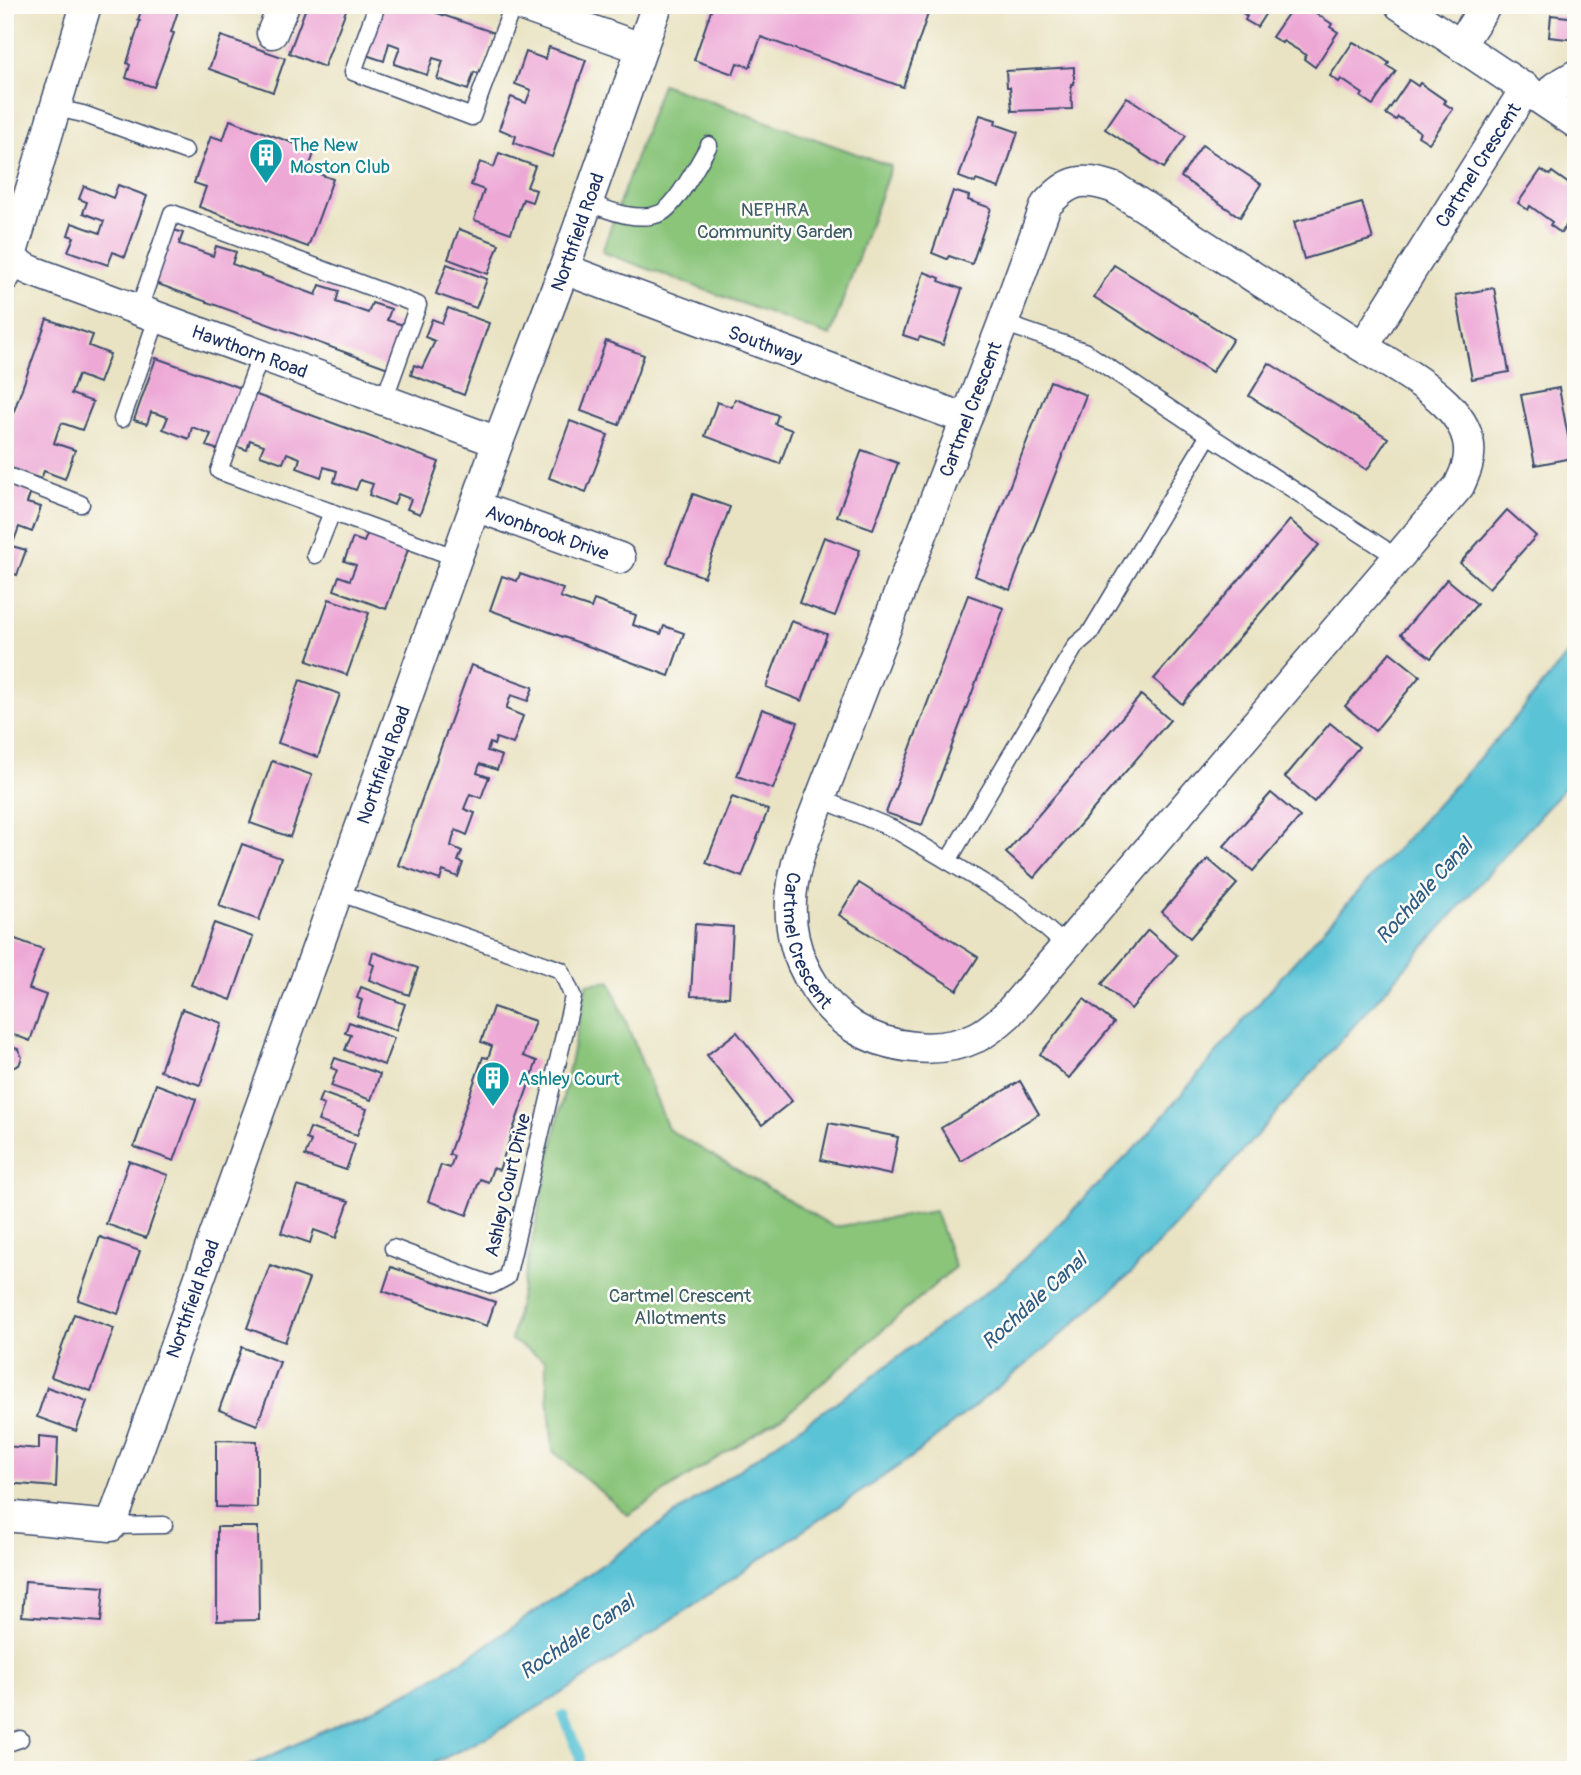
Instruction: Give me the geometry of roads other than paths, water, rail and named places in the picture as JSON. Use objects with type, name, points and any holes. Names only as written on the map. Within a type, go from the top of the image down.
[{"type":"street","points":[[7,265],[86,5]]},
{"type":"street","points":[[272,33],[284,5]]},
{"type":"street","points":[[520,5],[641,48]]},
{"type":"street","name":"Northfield Road","points":[[111,1526],[657,5]]},
{"type":"street","points":[[1400,5],[1576,123]]},
{"type":"street","points":[[1460,45],[1486,5]]},
{"type":"street","name":"Cartmel Crescent","points":[[1363,347],[1535,95],[1576,75]]},
{"type":"street","name":"Cartmel Crescent","points":[[1091,180],[1115,188],[1441,398],[1459,417],[1468,440],[1468,464],[1459,486],[1008,1014],[987,1031],[960,1044],[938,1047],[899,1044],[853,1027],[832,1009],[816,988],[794,941],[790,910],[793,878],[801,849],[1003,323],[1046,205],[1058,191],[1073,182],[1091,180]]},
{"type":"street","name":"Hawthorn Road","points":[[7,265],[32,271],[149,313],[498,442]]},
{"type":"street","name":"Southway","points":[[564,269],[966,419]]},
{"type":"street","name":"Avonbrook Drive","points":[[475,506],[620,558]]},
{"type":"street","points":[[5,1516],[111,1526]]},
{"type":"lane","points":[[377,5],[353,72],[472,117],[513,5]]},
{"type":"lane","points":[[56,108],[83,114],[185,150]]},
{"type":"lane","points":[[586,202],[616,213],[636,216],[662,212],[683,189],[709,145]]},
{"type":"lane","points":[[122,419],[172,214],[418,305],[384,400]]},
{"type":"lane","points":[[1003,323],[1084,351],[1384,548],[1396,559]]},
{"type":"lane","points":[[261,354],[219,471],[457,558]]},
{"type":"lane","points":[[948,860],[1076,645],[1090,633],[1209,435]]},
{"type":"lane","points":[[5,475],[81,504]]},
{"type":"lane","points":[[315,555],[332,512]]},
{"type":"lane","points":[[821,799],[894,829],[948,860],[1020,905],[1066,946]]},
{"type":"lane","name":"Ashley Court Drive","points":[[337,892],[561,970],[573,997],[507,1277],[492,1285],[393,1248]]},
{"type":"lane","points":[[111,1526],[164,1525]]},
{"type":"water","name":"Rochdale Canal","points":[[1576,644],[1576,775],[1218,1179],[1131,1273],[1047,1347],[912,1457],[572,1687],[491,1735],[420,1770],[240,1770],[415,1689],[481,1649],[865,1382],[1006,1277],[1142,1141],[1287,970],[1512,722]]},
{"type":"waterway","points":[[563,1715],[580,1756],[580,1770]]},
{"type":"place","name":"The New Moston Club","points":[[266,185]]},
{"type":"place","name":"Ashley Court","points":[[493,1108]]},
{"type":"park label","name":"NEPHRA Community Garden","points":[[775,220]]},
{"type":"park label","name":"Cartmel Crescent Allotments","points":[[680,1306]]}]
